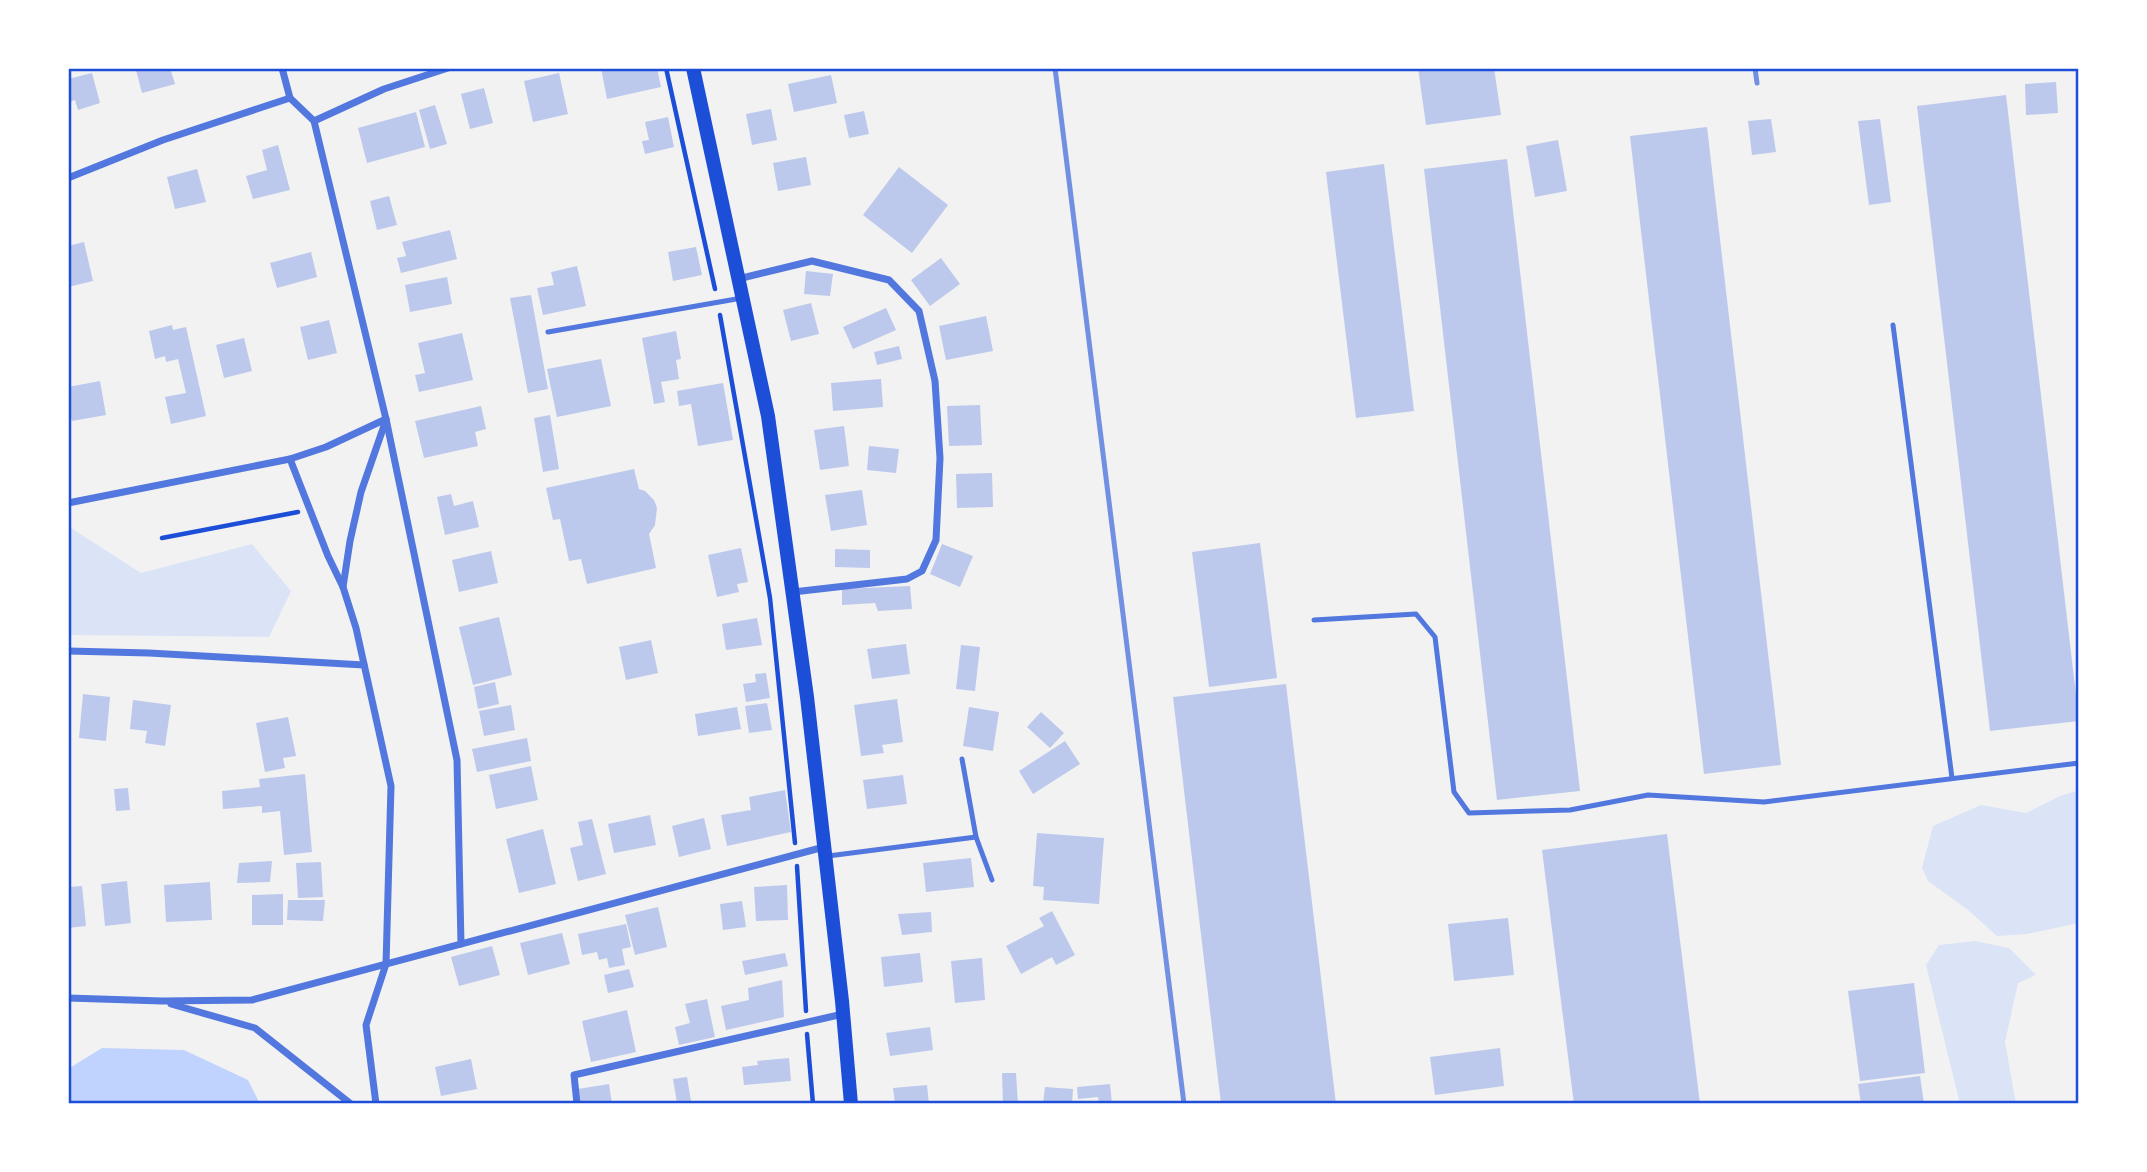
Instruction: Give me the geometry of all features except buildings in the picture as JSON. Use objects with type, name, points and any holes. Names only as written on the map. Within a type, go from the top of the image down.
[{"type":"main road","points":[[693,68],[768,416],[825,852],[844,1013],[851,1104]]},
{"type":"street","points":[[282,68],[290,97],[314,121],[387,419],[457,760],[461,944]]},
{"type":"street","points":[[314,121],[384,89],[448,68]]},
{"type":"street","points":[[68,178],[163,140],[290,97]]},
{"type":"street","points":[[738,279],[812,261],[889,280],[919,311],[935,382],[940,458],[936,540],[922,571],[907,579],[792,592]]},
{"type":"street","points":[[68,503],[290,459],[326,447],[387,419]]},
{"type":"street","points":[[343,587],[361,492],[387,419]]},
{"type":"street","points":[[290,459],[343,587],[364,665],[391,786],[386,964],[366,1025],[376,1104]]},
{"type":"street","points":[[68,651],[364,665]]},
{"type":"street","points":[[68,998],[252,1000],[796,855],[825,852]]},
{"type":"street","points":[[162,1001],[255,1028],[351,1104]]},
{"type":"street","points":[[577,1104],[574,1075],[844,1013]]},
{"type":"lane","points":[[548,332],[742,298]]},
{"type":"lane","points":[[1893,325],[1952,778]]},
{"type":"lane","points":[[1314,620],[1416,614],[1435,637],[1454,792],[1469,813],[1570,810],[1648,794],[1764,802],[2079,763]]},
{"type":"lane","points":[[962,759],[976,836],[992,880]]},
{"type":"lane","points":[[825,852],[976,836]]},
{"type":"path","points":[[666,68],[717,302],[770,598],[796,855],[813,1104]]},
{"type":"path","points":[[162,538],[312,510]]},
{"type":"shaded area","points":[[68,526],[141,573],[252,544],[291,591],[269,637],[68,635]]},
{"type":"shaded area","points":[[2079,790],[2079,923],[2027,934],[1997,936],[1968,910],[1928,881],[1922,868],[1933,826],[1981,805],[2026,813]]},
{"type":"shaded area","points":[[1975,941],[2009,948],[2036,975],[2018,983],[2005,1042],[2016,1104],[1960,1104],[1926,965],[1939,945]]},
{"type":"water","points":[[102,1048],[184,1050],[248,1080],[260,1104],[68,1104],[68,1069]]},
{"type":"railway","points":[[1055,68],[1184,1104]]},
{"type":"railway","points":[[1755,68],[1757,83]]}]
